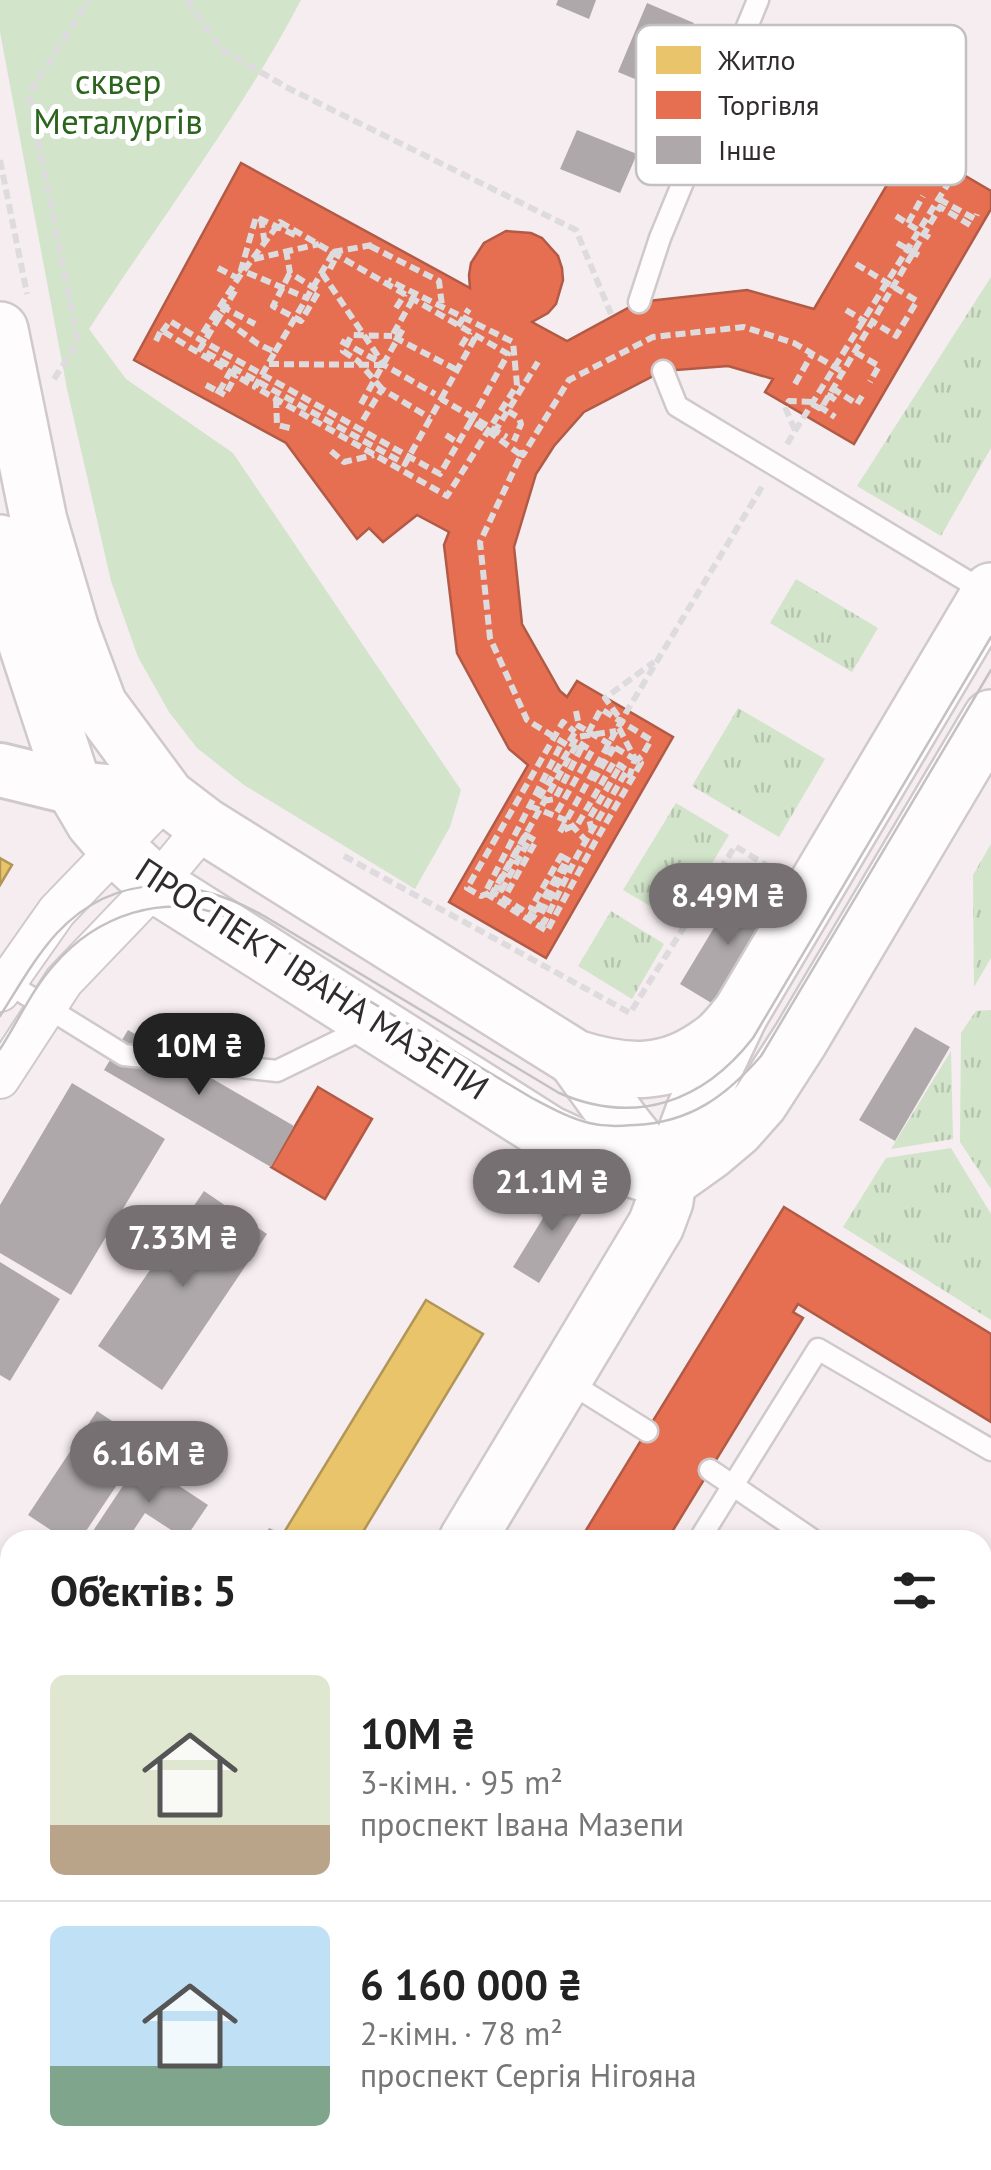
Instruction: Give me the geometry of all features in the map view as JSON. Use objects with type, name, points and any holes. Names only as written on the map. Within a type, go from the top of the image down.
[{"type":"main road","name":"ПРОСПЕКТ ІВАНА МАЗЕПИ","points":[[14,313],[23,420],[44,539],[71,630],[99,705],[186,811],[576,1058],[610,1069],[648,1070],[666,1066],[715,1042],[740,1014]]},
{"type":"main road","name":"ПРОСПЕКТ ІВАНА МАЗЕПИ","points":[[0,544],[27,645],[74,788],[94,822],[156,886],[549,1134],[602,1159],[668,1182]]},
{"type":"main road","points":[[472,1530],[656,1226],[694,1111],[740,1014],[990,592]]},
{"type":"main road","points":[[668,1182],[736,1129],[760,1102],[991,718]]},
{"type":"main road","name":"ПРОСПЕКТ ІВАНА МАЗЕПИ","points":[[576,1058],[668,1182]]},
{"type":"street","points":[[0,770],[186,811]]},
{"type":"street","points":[[3,987],[58,911],[117,848],[186,811]]},
{"type":"street","points":[[0,1080],[64,981],[156,886],[186,811]]},
{"type":"lane","points":[[748,25],[758,0]]},
{"type":"lane","points":[[639,302],[682,185]]},
{"type":"lane","points":[[662,371],[677,406],[990,592]]},
{"type":"lane","points":[[3,987],[124,1055],[276,1070],[374,1024]]},
{"type":"lane","points":[[705,1530],[818,1349],[991,1450]]},
{"type":"lane","points":[[562,1378],[647,1431]]},
{"type":"lane","points":[[710,1470],[798,1530]]},
{"type":"path","points":[[23,420],[78,342],[29,94],[89,0]]},
{"type":"path","points":[[187,0],[221,49],[288,88],[576,230],[612,316]]},
{"type":"path","points":[[0,160],[14,313]]},
{"type":"path","points":[[812,403],[821,410],[947,185]]},
{"type":"path","points":[[909,222],[923,196],[938,203],[957,211],[975,219],[977,214],[970,225],[968,223]]},
{"type":"path","points":[[839,402],[830,396],[863,343],[908,250],[938,203]]},
{"type":"path","points":[[957,211],[968,223]]},
{"type":"path","points":[[929,214],[940,222]]},
{"type":"path","points":[[267,255],[258,216],[271,235]]},
{"type":"path","points":[[896,216],[934,240]]},
{"type":"path","points":[[241,276],[256,217],[334,253],[460,323],[476,336],[438,396],[405,464],[382,455],[344,462],[331,451]]},
{"type":"path","points":[[191,348],[280,222],[409,297],[460,323],[478,325],[512,342],[516,385]]},
{"type":"path","points":[[961,236],[968,223]]},
{"type":"path","points":[[896,243],[920,256]]},
{"type":"path","points":[[200,349],[255,257],[321,244],[334,253],[371,246],[439,281],[445,315]]},
{"type":"path","points":[[371,246],[438,282],[445,315]]},
{"type":"path","points":[[286,250],[290,273],[273,306],[301,321],[319,291],[290,273]]},
{"type":"path","points":[[255,387],[334,253]]},
{"type":"path","points":[[846,310],[896,336],[917,301],[856,262],[904,290]]},
{"type":"path","points":[[326,271],[384,365]]},
{"type":"path","points":[[241,276],[307,298]]},
{"type":"path","points":[[891,285],[897,297]]},
{"type":"path","points":[[409,297],[445,315]]},
{"type":"path","points":[[396,308],[409,297]]},
{"type":"path","points":[[392,336],[409,297]]},
{"type":"path","points":[[217,309],[256,324]]},
{"type":"path","points":[[199,339],[217,309]]},
{"type":"path","points":[[217,309],[258,344],[275,352]]},
{"type":"path","points":[[460,323],[469,309]]},
{"type":"path","points":[[461,346],[482,317],[478,325]]},
{"type":"path","points":[[156,341],[162,329],[181,337],[274,381],[440,474],[508,354],[471,333]]},
{"type":"path","points":[[361,404],[403,329]]},
{"type":"path","points":[[430,418],[382,389],[358,360],[343,351],[352,335],[392,336],[457,370]]},
{"type":"path","points":[[181,337],[199,339],[270,391],[448,496],[508,411],[537,362],[516,385],[492,432],[478,448]]},
{"type":"path","points":[[181,337],[191,348],[255,387],[270,391]]},
{"type":"path","points":[[172,351],[181,337]]},
{"type":"path","points":[[341,342],[438,396],[492,432]]},
{"type":"path","points":[[794,343],[843,372]]},
{"type":"path","points":[[615,746],[560,832],[616,730],[812,403],[863,343]]},
{"type":"path","points":[[855,352],[879,366],[870,382]]},
{"type":"path","points":[[795,384],[812,354]]},
{"type":"path","points":[[234,363],[215,390],[206,385],[224,395],[236,375]]},
{"type":"path","points":[[269,364],[384,365]]},
{"type":"path","points":[[270,391],[277,425],[274,381]]},
{"type":"path","points":[[825,384],[857,404],[862,396]]},
{"type":"path","points":[[363,420],[382,389]]},
{"type":"path","points":[[258,402],[270,391]]},
{"type":"path","points":[[270,391],[277,425],[290,432],[277,420]]},
{"type":"path","points":[[796,431],[785,408],[789,401],[812,403],[835,417]]},
{"type":"path","points":[[508,411],[521,424],[508,440]]},
{"type":"path","points":[[471,421],[508,440],[523,455]]},
{"type":"path","points":[[446,435],[458,443]]},
{"type":"path","points":[[508,440],[521,456],[480,542],[490,638],[527,720],[567,745],[579,726],[576,710]]},
{"type":"path","points":[[344,462],[396,449]]},
{"type":"path","points":[[329,461],[382,455]]},
{"type":"path","points":[[413,476],[419,467]]},
{"type":"path","points":[[562,742],[485,893],[505,911],[544,922],[574,853],[592,830],[618,765],[616,730],[605,698],[659,659]]},
{"type":"path","points":[[528,918],[568,861],[591,851],[625,794],[635,759],[630,748],[601,709],[584,747],[561,774],[550,806],[493,892],[534,923],[554,918],[591,851],[643,759],[615,746],[579,726]]},
{"type":"path","points":[[505,911],[497,893],[497,887],[526,835],[532,838],[536,841],[507,894],[497,893],[481,896],[467,888],[564,722],[590,751],[560,803],[550,806]]},
{"type":"path","points":[[531,826],[532,838],[497,893],[488,896],[491,876],[531,826],[576,736],[616,730],[651,740],[642,756],[618,765],[592,820],[591,851]]},
{"type":"path","points":[[530,806],[555,798],[592,734]]},
{"type":"path","points":[[584,747],[624,770],[594,822],[589,819],[592,830]]},
{"type":"path","points":[[560,832],[578,824],[630,748]]},
{"type":"path","points":[[541,761],[561,774]]},
{"type":"path","points":[[521,795],[592,830]]},
{"type":"path","points":[[530,806],[568,820],[591,851]]},
{"type":"path","points":[[497,893],[529,838],[530,806]]},
{"type":"path","points":[[339,853],[630,1013],[735,846],[774,870],[765,885]]},
{"type":"path","points":[[490,848],[510,861]]},
{"type":"path","points":[[528,918],[565,859],[574,853],[591,851]]},
{"type":"path","points":[[561,856],[570,862],[541,914],[528,918],[561,856]]},
{"type":"green space","name":"сквер Металургів","points":[[0,0],[301,0],[226,126],[89,329],[126,379],[233,453],[461,790],[450,827],[415,889],[244,785],[197,748],[169,712],[138,657],[111,581],[67,389],[0,32]]},
{"type":"green space","points":[[991,277],[991,448],[941,536],[857,486]]},
{"type":"green space","points":[[796,579],[878,628],[852,672],[770,623]]},
{"type":"green space","points":[[738,708],[825,759],[779,837],[692,786]]},
{"type":"green space","points":[[676,803],[729,835],[677,922],[623,890]]},
{"type":"green space","points":[[991,844],[991,958],[974,987],[973,875]]},
{"type":"green space","points":[[611,911],[664,944],[632,999],[578,966]]},
{"type":"green space","points":[[991,1010],[991,1189],[960,1142],[961,1033],[976,1011]]},
{"type":"green space","points":[[951,1051],[953,1139],[891,1149]]},
{"type":"green space","points":[[951,1148],[991,1214],[991,1320],[843,1227],[886,1158]]},
{"type":"building: Житло","points":[[0,858],[12,865],[0,885]]},
{"type":"building: Житло","points":[[426,1300],[483,1334],[364,1530],[285,1530]]},
{"type":"building: Торгівля","points":[[241,163],[470,288],[471,263],[484,243],[506,231],[542,238],[558,256],[563,280],[556,304],[532,322],[567,341],[639,302],[747,290],[814,309],[887,185],[966,185],[966,176],[991,191],[991,209],[854,444],[765,392],[773,379],[728,366],[663,371],[584,412],[536,474],[514,547],[522,624],[567,697],[577,681],[673,737],[546,958],[449,902],[528,765],[509,749],[457,653],[444,545],[449,532],[417,515],[383,542],[369,528],[357,539],[286,443],[134,360]]},
{"type":"building: Торгівля","points":[[318,1087],[372,1119],[325,1199],[271,1167]]},
{"type":"building: Торгівля","points":[[784,1207],[991,1334],[991,1422],[798,1304],[793,1312],[803,1318],[673,1530],[586,1530]]},
{"type":"building: Інше","points":[[558,0],[596,0],[589,19],[556,5]]},
{"type":"building: Інше","points":[[647,3],[694,23],[693,25],[638,25]]},
{"type":"building: Інше","points":[[636,29],[636,80],[618,72]]},
{"type":"building: Інше","points":[[577,130],[636,154],[620,193],[560,169]]},
{"type":"building: Інше","points":[[738,888],[775,911],[718,1007],[680,984]]},
{"type":"building: Інше","points":[[915,1027],[950,1047],[895,1141],[859,1120]]},
{"type":"building: Інше","points":[[128,1030],[294,1126],[271,1167],[104,1070]]},
{"type":"building: Інше","points":[[72,1083],[165,1139],[71,1295],[0,1253],[0,1205]]},
{"type":"building: Інше","points":[[564,1184],[590,1200],[539,1283],[513,1267]]},
{"type":"building: Інше","points":[[204,1191],[267,1234],[162,1390],[98,1346]]},
{"type":"building: Інше","points":[[0,1262],[60,1299],[10,1381],[0,1375]]},
{"type":"building: Інше","points":[[97,1411],[145,1443],[87,1530],[51,1530],[28,1515]]},
{"type":"building: Інше","points":[[140,1460],[208,1505],[191,1530],[171,1530],[145,1513],[134,1530],[94,1530]]},
{"type":"tram line","points":[[0,1016],[41,952],[80,912],[130,889],[184,887],[211,893],[264,916],[559,1093],[615,1107],[666,1102],[712,1078],[753,1038],[991,637]]},
{"type":"tram line","points":[[0,1049],[39,984],[71,948],[111,921],[156,908],[179,907],[234,920],[567,1116],[618,1126],[674,1119],[721,1095],[761,1056],[991,670]]}]
